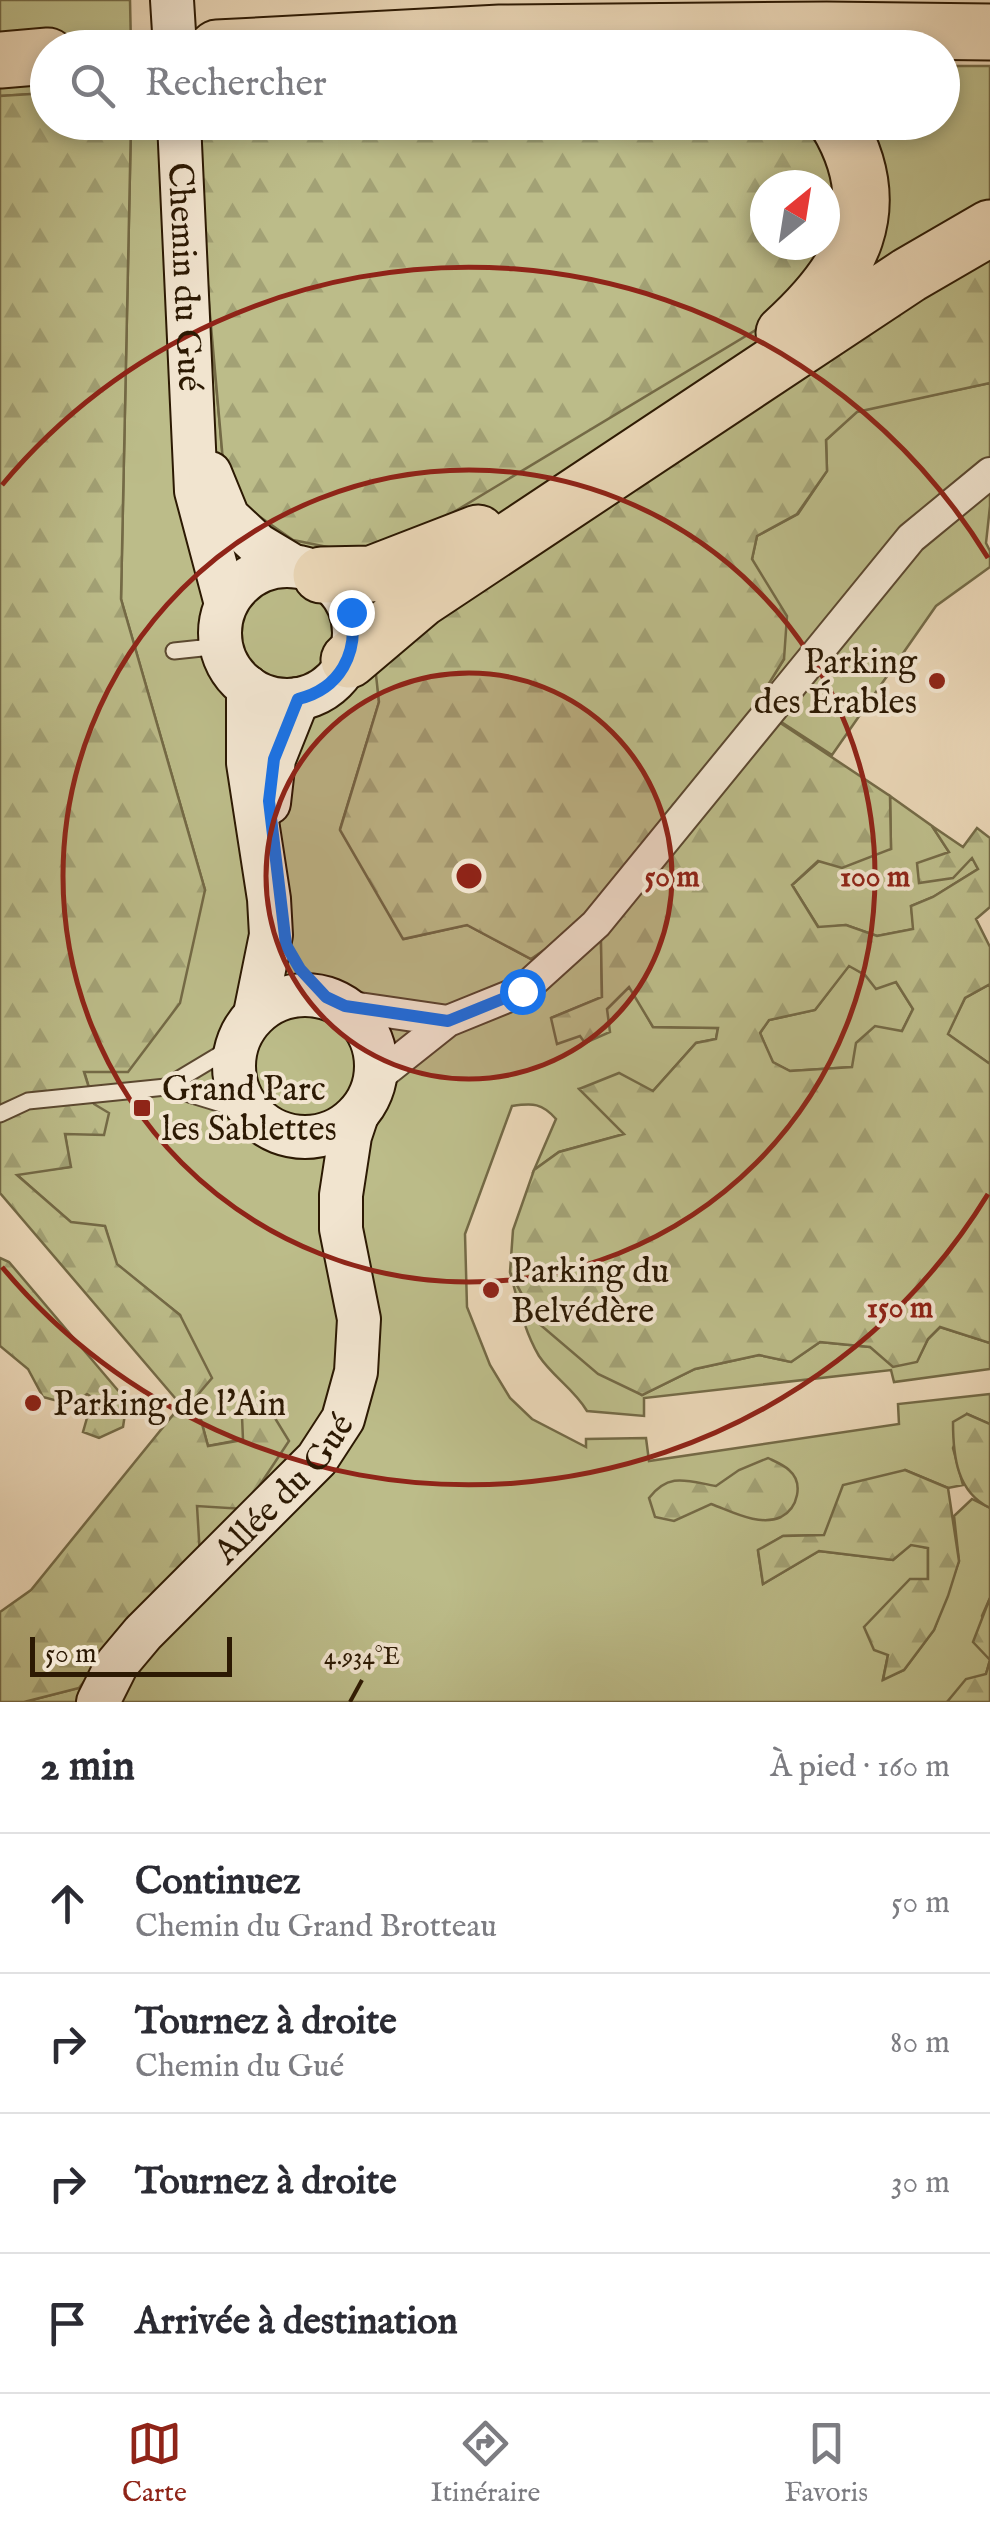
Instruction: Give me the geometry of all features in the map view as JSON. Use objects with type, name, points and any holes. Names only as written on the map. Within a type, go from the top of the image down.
[{"type":"highway","points":[[960,32],[990,32]]},
{"type":"highway","points":[[0,60],[30,58]]},
{"type":"highway","points":[[307,570],[372,574],[494,526],[589,468],[783,334],[819,302],[852,246],[862,192],[847,140]]},
{"type":"highway","points":[[349,660],[421,599],[909,275],[990,228]]},
{"type":"street","points":[[172,0],[173,30]]},
{"type":"street","name":"Chemin du Gué","points":[[180,140],[196,491],[226,604]]},
{"type":"street","name":"Chemin du Gué","points":[[193,431],[228,517],[258,545],[307,570]]},
{"type":"street","points":[[248,687],[248,763],[271,936],[234,1070],[238,1093],[252,1113],[275,1130],[308,1137],[326,1134],[448,1021],[522,991],[596,924],[911,538],[990,473]]},
{"type":"street","points":[[276,566],[307,570],[343,595],[351,612],[354,629],[349,660],[336,679],[322,690],[298,699],[270,697],[248,687],[228,664],[221,646],[220,627],[226,604],[240,584],[254,574],[276,566]]},
{"type":"street","points":[[298,699],[274,759],[269,801],[286,945],[300,969],[360,1020],[371,1038],[376,1058],[366,1097]]},
{"type":"street","points":[[246,1030],[288,996],[448,1021]]},
{"type":"street","name":"Allée du Gué","points":[[98,1702],[118,1664],[143,1633],[316,1459],[344,1419],[356,1372],[358,1319],[341,1229],[341,1195],[350,1136],[366,1097]]},
{"type":"street","name":"Allée du Gué","points":[[289,1135],[341,1229]]},
{"type":"lane","points":[[174,651],[221,646]]},
{"type":"lane","points":[[166,1087],[246,1030]]},
{"type":"lane","points":[[0,1114],[28,1101],[166,1087],[252,1113]]},
{"type":"green space","points":[[0,0],[130,0],[131,30],[30,30],[30,94],[0,96]]},
{"type":"green space","points":[[960,66],[990,66],[990,251],[376,666],[379,702],[340,829],[404,939],[467,925],[531,959],[563,936],[601,942],[602,997],[551,1018],[607,1009],[630,986],[653,1027],[718,1028],[716,1039],[696,1043],[653,1091],[580,1089],[625,1134],[559,1152],[534,1170],[556,1119],[537,1105],[512,1106],[465,1234],[467,1307],[490,1365],[510,1398],[532,1419],[586,1447],[586,1439],[646,1438],[649,1461],[899,1424],[898,1404],[990,1394],[990,1424],[967,1414],[953,1448],[963,1485],[948,1488],[905,1470],[824,1535],[783,1536],[758,1551],[763,1584],[819,1551],[893,1560],[911,1544],[928,1548],[928,1579],[888,1655],[883,1679],[904,1670],[934,1630],[959,1561],[954,1516],[972,1499],[990,1508],[990,1598],[982,1616],[990,1660],[986,1674],[947,1702],[24,1702],[79,1688],[244,1439],[208,1446],[180,1315],[116,1264],[105,1227],[71,1223],[16,1174],[70,1167],[65,1134],[94,1104],[84,1071],[205,890],[121,599],[131,140],[195,140],[223,461],[809,260],[840,260],[840,170],[834,170],[834,162],[814,140],[960,140]]},
{"type":"green space","points":[[30,94],[30,140],[131,140],[121,599],[205,890],[180,1003],[128,1072],[84,1072],[94,1104],[109,1113],[104,1135],[65,1134],[71,1167],[17,1175],[71,1222],[105,1226],[117,1264],[180,1315],[212,1378],[195,1398],[208,1446],[243,1440],[242,1416],[270,1410],[289,1441],[244,1509],[197,1506],[200,1556],[135,1615],[79,1688],[24,1702],[0,1702],[0,1612],[31,1590],[181,1405],[0,1193],[0,96]]},
{"type":"green space","points":[[195,140],[814,140],[834,162],[834,170],[750,170],[750,260],[818,260],[764,325],[404,542],[347,551],[293,540],[247,508],[223,461]]},
{"type":"green space","points":[[990,251],[990,383],[857,412],[826,440],[827,471],[797,514],[757,536],[752,559],[787,616],[784,659],[755,706],[890,796],[891,849],[842,868],[818,861],[792,885],[818,927],[846,925],[877,936],[913,929],[911,906],[978,869],[972,858],[953,878],[919,883],[917,863],[949,852],[932,826],[963,847],[977,828],[990,838],[990,907],[976,919],[990,947],[990,984],[965,998],[948,1034],[990,1064],[990,1343],[940,1327],[928,1339],[917,1362],[893,1367],[870,1347],[820,1342],[791,1362],[759,1355],[695,1369],[642,1395],[598,1374],[537,1322],[510,1272],[513,1230],[534,1170],[559,1152],[624,1134],[579,1089],[619,1073],[653,1091],[696,1043],[716,1039],[718,1028],[653,1027],[629,987],[607,1009],[610,1032],[585,1043],[580,1036],[557,1044],[551,1018],[602,997],[601,942],[563,937],[531,959],[467,925],[403,939],[340,830],[379,702],[375,666],[454,594]],"holes":[[[849,966],[865,975],[876,989],[896,982],[913,1009],[902,1031],[875,1026],[856,1043],[852,1067],[790,1071],[773,1062],[760,1033],[769,1020],[815,1010]]]},
{"type":"green space","points":[[990,383],[990,506],[986,543],[990,567],[936,606],[832,755],[755,705],[784,659],[752,559],[757,536],[798,514],[827,471],[826,440],[857,411]]},
{"type":"green space","points":[[890,796],[932,826],[949,852],[972,857],[978,869],[911,906],[914,929],[877,936],[846,925],[819,928],[792,885],[819,861],[891,849]]},
{"type":"green space","points":[[849,965],[865,975],[896,982],[913,1009],[902,1031],[853,1067],[790,1071],[772,1062],[760,1033],[769,1020],[815,1010]]},
{"type":"green space","points":[[990,984],[990,1064],[947,1034],[965,998]]},
{"type":"green space","points":[[0,1258],[9,1262],[127,1401],[123,1427],[99,1438],[83,1432],[87,1418],[100,1415],[99,1402],[87,1394],[72,1405],[43,1397],[28,1369],[0,1346]]},
{"type":"green space","points":[[510,1272],[537,1322],[642,1395],[695,1369],[759,1355],[791,1362],[820,1342],[870,1347],[917,1361],[928,1339],[940,1327],[990,1343],[990,1369],[894,1382],[891,1370],[644,1398],[644,1416],[587,1411],[539,1356],[525,1326]]},
{"type":"green space","points":[[967,1414],[990,1424],[990,1508],[970,1493],[956,1460],[953,1422]]},
{"type":"green space","points":[[768,1458],[794,1475],[798,1488],[792,1508],[781,1517],[754,1519],[711,1504],[674,1521],[655,1517],[649,1498],[664,1484],[679,1480],[716,1486],[739,1470]]},
{"type":"green space","points":[[905,1470],[948,1488],[959,1561],[934,1630],[904,1670],[883,1680],[888,1655],[874,1650],[864,1627],[910,1579],[928,1579],[928,1548],[911,1545],[893,1560],[819,1551],[763,1584],[758,1550],[783,1536],[824,1535],[843,1485]]},
{"type":"green space","points":[[990,1598],[990,1660],[973,1642]]},
{"type":"green space","points":[[990,1660],[990,1702],[947,1702],[966,1679],[986,1674]]},
{"type":"place","name":"Parking des Érables","points":[[937,681]]},
{"type":"place","name":"Grand Parc les Sablettes","points":[[142,1108]]},
{"type":"place","name":"Parking du Belvédère","points":[[491,1290]]},
{"type":"place","name":"Parking de l'Ain","points":[[33,1403]]},
{"type":"route","points":[[351,612],[354,629],[349,660],[336,679],[322,690],[298,699],[274,759],[269,801],[286,945],[300,969],[326,997],[345,1006],[448,1021],[522,991]]}]
